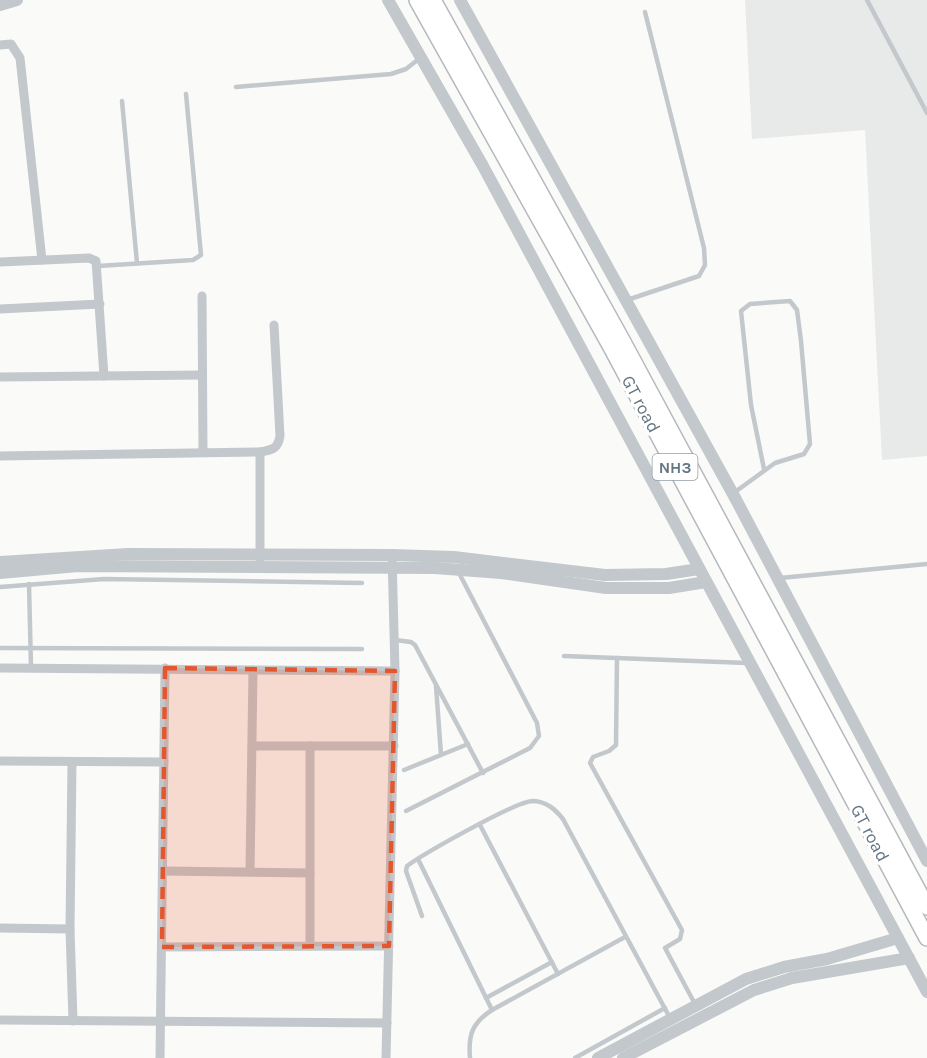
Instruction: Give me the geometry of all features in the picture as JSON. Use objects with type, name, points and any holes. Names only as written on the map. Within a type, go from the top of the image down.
[{"type":"highway","name":"GT road","points":[[417,0],[611,347],[927,938]]},
{"type":"highway","name":"GT road","points":[[433,0],[622,340],[927,907]]},
{"type":"street","points":[[0,5],[17,0]]},
{"type":"street","points":[[388,0],[488,176],[927,992]]},
{"type":"street","points":[[460,0],[733,494],[927,861]]},
{"type":"street","points":[[0,45],[11,44],[20,58],[42,260]]},
{"type":"street","points":[[0,262],[88,258],[96,261],[104,376]]},
{"type":"street","points":[[202,296],[203,451]]},
{"type":"street","points":[[0,309],[100,304]]},
{"type":"street","points":[[0,456],[273,450],[278,445],[280,436],[274,325]]},
{"type":"street","points":[[0,377],[202,375]]},
{"type":"street","points":[[260,452],[260,561]]},
{"type":"street","points":[[0,562],[74,555],[260,561],[392,562],[454,557],[614,575],[666,574],[699,569]]},
{"type":"street","points":[[0,573],[78,566],[260,561]]},
{"type":"street","points":[[392,562],[606,588],[669,588],[706,582]]},
{"type":"street","points":[[386,1058],[395,671],[392,562]]},
{"type":"street","points":[[0,668],[395,671]]},
{"type":"street","points":[[160,1058],[165,668]]},
{"type":"street","points":[[250,872],[253,670]]},
{"type":"street","points":[[252,746],[394,746]]},
{"type":"street","points":[[310,746],[310,946]]},
{"type":"street","points":[[0,761],[164,762]]},
{"type":"street","points":[[72,762],[70,929],[73,1021]]},
{"type":"street","points":[[163,871],[310,873]]},
{"type":"street","points":[[0,928],[70,929]]},
{"type":"street","points":[[598,1058],[640,1048],[668,1013],[696,1004],[746,979],[784,966],[827,958],[898,938]]},
{"type":"street","points":[[162,947],[388,946]]},
{"type":"street","points":[[623,1058],[754,990],[792,978],[909,958]]},
{"type":"street","points":[[0,1020],[387,1023]]},
{"type":"lane","points":[[867,0],[927,113]]},
{"type":"lane","points":[[627,300],[699,276],[705,265],[704,248],[645,12]]},
{"type":"lane","points":[[236,87],[391,74],[406,69],[421,57]]},
{"type":"lane","points":[[98,266],[193,260],[201,255],[186,94]]},
{"type":"lane","points":[[122,101],[137,263]]},
{"type":"lane","points":[[733,494],[764,469],[804,454],[810,444],[798,320],[795,305],[790,301],[750,304],[741,311],[751,405],[764,469]]},
{"type":"lane","points":[[777,579],[927,564]]},
{"type":"lane","points":[[406,811],[530,748],[537,742],[539,730],[457,569]]},
{"type":"lane","points":[[0,587],[104,579],[362,583]]},
{"type":"lane","points":[[29,584],[31,668]]},
{"type":"lane","points":[[395,640],[411,642],[415,645],[483,772]]},
{"type":"lane","points":[[0,648],[362,649]]},
{"type":"lane","points":[[564,656],[749,663]]},
{"type":"lane","points":[[617,658],[616,745],[613,749],[593,757],[590,763],[682,930],[680,939],[665,948],[696,1004]]},
{"type":"lane","points":[[436,682],[441,755]]},
{"type":"lane","points":[[404,770],[468,744]]},
{"type":"lane","points":[[422,916],[406,871],[407,866],[480,825],[527,802],[542,802],[550,806],[563,819],[668,1013],[575,1058]]},
{"type":"lane","points":[[480,825],[558,974]]},
{"type":"lane","points":[[418,859],[492,1010]]},
{"type":"lane","points":[[470,1058],[470,1037],[479,1018],[625,937]]},
{"type":"lane","points":[[486,998],[552,962]]},
{"type":"highlighted area","points":[[165,668],[395,671],[389,946],[162,947]]},
{"type":"shaded area","points":[[745,0],[927,0],[927,456],[882,460],[865,130],[752,139]]}]
